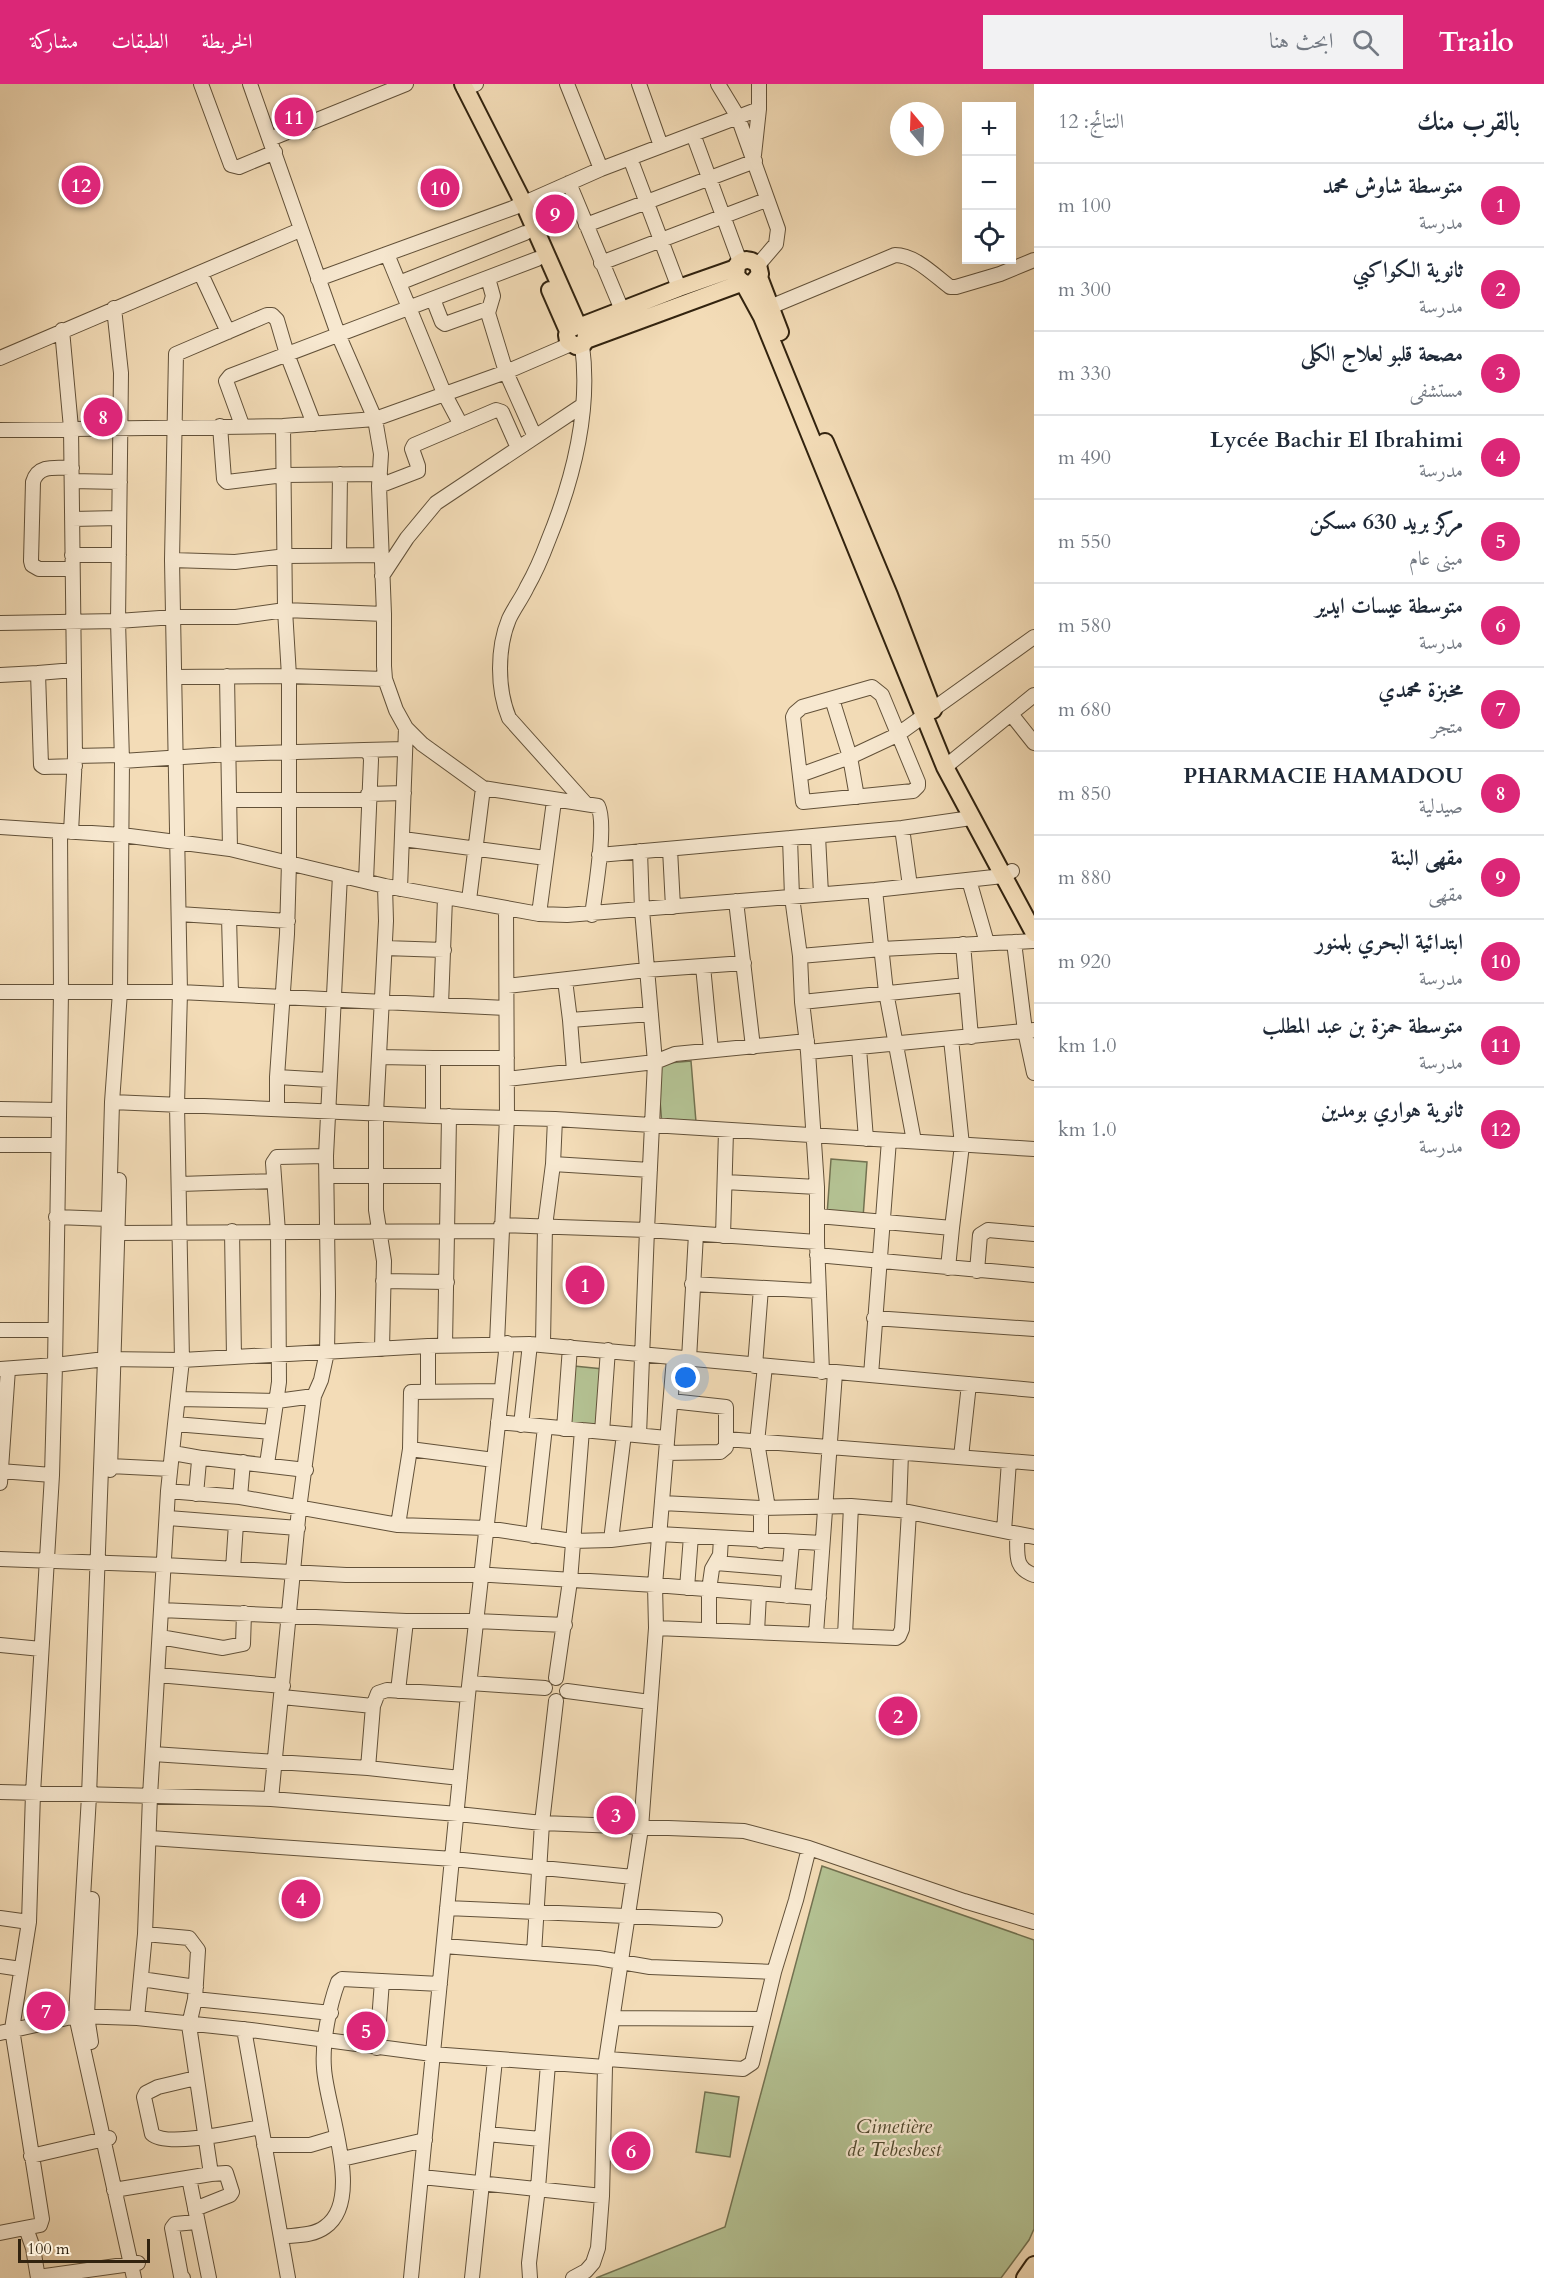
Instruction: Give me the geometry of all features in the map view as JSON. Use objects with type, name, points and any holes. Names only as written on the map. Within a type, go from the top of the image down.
[{"type":"main road","points":[[463,85],[577,335]]},
{"type":"main road","points":[[519,206],[525,233],[577,335]]},
{"type":"main road","points":[[577,335],[746,273]]},
{"type":"main road","points":[[577,335],[622,310],[679,288],[746,273]]},
{"type":"main road","points":[[746,273],[770,307],[971,818],[1007,874],[1034,910]]},
{"type":"main road","points":[[746,273],[762,317],[893,622]]},
{"type":"main road","points":[[949,764],[1007,874],[1034,933]]},
{"type":"main road","points":[[1025,2278],[1034,2265]]},
{"type":"street","points":[[201,84],[231,165],[239,167],[272,146],[406,84]]},
{"type":"street","points":[[250,84],[338,334],[375,419],[381,453],[379,480],[385,679],[396,710],[406,728],[427,748],[483,788],[554,801],[598,806],[601,813],[599,855],[592,915]]},
{"type":"street","points":[[567,84],[601,170]]},
{"type":"street","points":[[639,84],[661,146]]},
{"type":"street","points":[[693,134],[746,273],[772,249],[778,237],[778,229],[738,117],[718,84]]},
{"type":"street","points":[[754,159],[759,84]]},
{"type":"street","points":[[318,279],[519,206],[630,158],[759,109]]},
{"type":"street","points":[[630,158],[679,288]]},
{"type":"street","points":[[586,225],[754,159]]},
{"type":"street","points":[[569,183],[622,310]]},
{"type":"street","points":[[601,263],[766,200]]},
{"type":"street","points":[[0,357],[201,274],[300,230]]},
{"type":"street","points":[[399,283],[525,233]]},
{"type":"street","points":[[387,254],[444,393],[461,425]]},
{"type":"street","points":[[770,307],[895,255],[911,258],[950,287],[1000,274],[1034,260]]},
{"type":"street","points":[[242,425],[227,378],[537,259]]},
{"type":"street","points":[[201,274],[228,332]]},
{"type":"street","points":[[488,278],[493,296],[487,309],[506,372],[535,436]]},
{"type":"street","points":[[433,299],[442,322],[445,324],[487,309]]},
{"type":"street","points":[[114,308],[121,374],[118,621],[122,835],[116,1103],[118,1233],[110,1359],[93,1796],[81,2016],[97,2080],[134,2269],[140,2278]]},
{"type":"street","points":[[137,2018],[145,1934],[150,1796],[168,1491],[182,1360],[177,1105],[180,992],[172,560],[176,354],[267,315],[272,315],[277,320],[287,354],[314,424]]},
{"type":"street","points":[[0,2233],[40,2225],[42,2221],[6,2031],[21,1969],[29,1922],[33,1793],[52,1475],[65,831],[75,761],[71,428],[62,330]]},
{"type":"street","points":[[0,430],[283,426],[375,419],[506,372],[577,335],[583,405],[571,476],[549,539],[508,621],[500,677],[509,718],[586,804]]},
{"type":"street","points":[[382,576],[430,508],[583,405]]},
{"type":"street","points":[[220,426],[225,481],[284,475],[340,474],[379,480],[417,471],[418,466],[412,449],[414,445],[500,410],[518,448]]},
{"type":"street","points":[[277,1109],[290,862],[289,676],[285,610],[283,426]]},
{"type":"street","points":[[72,569],[39,569],[32,564],[35,474],[43,468],[120,482]]},
{"type":"street","points":[[339,554],[340,474]]},
{"type":"street","points":[[72,519],[119,518]]},
{"type":"street","points":[[72,555],[119,555]]},
{"type":"street","points":[[172,560],[235,562],[286,556],[381,555]]},
{"type":"street","points":[[0,623],[236,617],[285,610],[384,614]]},
{"type":"street","points":[[800,775],[850,757],[897,735],[1034,636]]},
{"type":"street","points":[[0,675],[74,670]]},
{"type":"street","points":[[38,673],[40,765],[44,767],[75,761],[122,758],[405,749]]},
{"type":"street","points":[[175,676],[385,679]]},
{"type":"street","points":[[227,676],[230,849]]},
{"type":"street","points":[[872,687],[882,695],[897,735],[918,782],[918,786],[913,791],[803,802],[793,717],[802,707],[872,687]]},
{"type":"street","points":[[949,764],[1034,695]]},
{"type":"street","points":[[832,699],[850,757],[857,797]]},
{"type":"street","points":[[1011,714],[1034,743]]},
{"type":"street","points":[[400,889],[406,728]]},
{"type":"street","points":[[364,750],[370,754],[371,760],[366,881]]},
{"type":"street","points":[[469,900],[483,788]]},
{"type":"street","points":[[229,800],[289,801],[404,793]]},
{"type":"street","points":[[538,914],[554,801]]},
{"type":"street","points":[[599,855],[902,828],[971,818]]},
{"type":"street","points":[[0,827],[122,835],[230,849],[385,886],[538,914],[592,915],[875,890],[1007,874]]},
{"type":"street","points":[[902,828],[910,886]]},
{"type":"street","points":[[818,836],[821,894]]},
{"type":"street","points":[[790,838],[792,897],[800,956],[818,1187],[819,1291],[828,1372],[829,1447],[816,1634]]},
{"type":"street","points":[[403,839],[546,858]]},
{"type":"street","points":[[670,849],[673,907]]},
{"type":"street","points":[[639,1436],[655,1062],[646,970],[640,851]]},
{"type":"street","points":[[272,1800],[299,1509],[306,1470],[314,1396],[321,1380],[327,1352],[326,1156],[340,875]]},
{"type":"street","points":[[969,880],[987,943]]},
{"type":"street","points":[[382,1349],[384,1261],[376,1210],[376,1113],[385,948],[385,886]]},
{"type":"street","points":[[875,890],[886,992],[914,1142]]},
{"type":"street","points":[[441,1005],[445,898]]},
{"type":"street","points":[[736,901],[753,1047]]},
{"type":"street","points":[[411,2278],[501,1391],[501,1228],[507,1117],[506,909]]},
{"type":"street","points":[[178,914],[288,921]]},
{"type":"street","points":[[230,917],[231,994]]},
{"type":"street","points":[[800,956],[1034,941]]},
{"type":"street","points":[[1014,942],[1030,1030],[1034,1073]]},
{"type":"street","points":[[963,944],[971,1037]]},
{"type":"street","points":[[385,948],[444,950]]},
{"type":"street","points":[[507,986],[646,970],[744,963]]},
{"type":"street","points":[[703,966],[711,1050]]},
{"type":"street","points":[[565,980],[574,1071]]},
{"type":"street","points":[[802,1002],[966,985]]},
{"type":"street","points":[[0,992],[180,992],[507,1008]]},
{"type":"street","points":[[570,1020],[651,1014]]},
{"type":"street","points":[[507,1079],[655,1062],[675,1054],[711,1050],[808,1046],[859,1048],[1030,1030]]},
{"type":"street","points":[[948,1268],[962,1144],[951,1039]]},
{"type":"street","points":[[859,1048],[867,1139]]},
{"type":"street","points":[[379,1057],[507,1058]]},
{"type":"street","points":[[433,1058],[433,1116]]},
{"type":"street","points":[[277,1077],[329,1080]]},
{"type":"street","points":[[116,1103],[555,1119],[1034,1149]]},
{"type":"street","points":[[102,1563],[110,1466],[109,1219],[116,1103]]},
{"type":"street","points":[[0,1109],[58,1110]]},
{"type":"street","points":[[445,1345],[449,1116]]},
{"type":"street","points":[[521,1425],[536,1344],[555,1119]]},
{"type":"street","points":[[723,1236],[726,1131]]},
{"type":"street","points":[[871,1375],[889,1140]]},
{"type":"street","points":[[0,1145],[57,1145]]},
{"type":"street","points":[[267,1464],[279,1382],[279,1232],[273,1163],[274,1158],[277,1157],[326,1156]]},
{"type":"street","points":[[553,1164],[650,1170]]},
{"type":"street","points":[[327,1176],[448,1176]]},
{"type":"street","points":[[180,1184],[274,1181]]},
{"type":"street","points":[[725,1182],[818,1187]]},
{"type":"street","points":[[818,1216],[952,1228]]},
{"type":"street","points":[[56,1217],[109,1219]]},
{"type":"street","points":[[118,1233],[232,1231],[326,1233],[448,1231],[545,1226],[647,1230],[723,1236],[817,1248],[879,1263],[1034,1275]]},
{"type":"street","points":[[977,1271],[980,1235],[983,1232],[988,1230],[1034,1234]]},
{"type":"street","points":[[232,1231],[234,1357]]},
{"type":"street","points":[[689,1359],[696,1234]]},
{"type":"street","points":[[383,1281],[447,1282]]},
{"type":"street","points":[[692,1284],[819,1291]]},
{"type":"street","points":[[761,1288],[757,1442],[764,1508],[761,1541]]},
{"type":"street","points":[[874,1318],[1034,1329]]},
{"type":"street","points":[[0,1330],[55,1329]]},
{"type":"street","points":[[52,1475],[0,1475],[4,1369],[110,1359],[182,1360],[502,1343],[608,1350],[1034,1390]]},
{"type":"street","points":[[428,1346],[428,1391]]},
{"type":"street","points":[[564,1429],[570,1347]]},
{"type":"street","points":[[602,1432],[608,1350]]},
{"type":"street","points":[[573,2278],[586,2271],[598,2248],[606,2063],[641,1828],[656,1628],[655,1585],[674,1358]]},
{"type":"street","points":[[961,1457],[969,1384]]},
{"type":"street","points":[[398,1525],[410,1449],[411,1392],[501,1391]]},
{"type":"street","points":[[178,1399],[277,1401],[314,1396]]},
{"type":"street","points":[[666,1453],[720,1452],[726,1447],[726,1407],[671,1401]]},
{"type":"street","points":[[498,1422],[667,1438]]},
{"type":"street","points":[[176,1424],[271,1432]]},
{"type":"street","points":[[533,1536],[545,1427]]},
{"type":"street","points":[[556,1678],[570,1581],[582,1430]]},
{"type":"street","points":[[611,1540],[624,1434]]},
{"type":"street","points":[[726,1439],[1034,1463]]},
{"type":"street","points":[[410,1449],[494,1460]]},
{"type":"street","points":[[172,1453],[306,1470]]},
{"type":"street","points":[[656,1628],[891,1639],[899,1636],[902,1629],[904,1511],[901,1453]]},
{"type":"street","points":[[196,1494],[201,1458]]},
{"type":"street","points":[[1009,1461],[1010,1532],[1018,1561],[1024,1572],[1034,1575]]},
{"type":"street","points":[[240,1497],[243,1462]]},
{"type":"street","points":[[110,1466],[170,1469]]},
{"type":"street","points":[[168,1491],[240,1497],[398,1525],[486,1528],[572,1541],[611,1540],[659,1534],[822,1544]]},
{"type":"street","points":[[254,1524],[256,1500]]},
{"type":"street","points":[[662,1503],[764,1508],[851,1506],[904,1511],[1034,1537]]},
{"type":"street","points":[[845,1636],[851,1506]]},
{"type":"street","points":[[168,1518],[298,1528]]},
{"type":"street","points":[[233,1569],[236,1524]]},
{"type":"street","points":[[687,1588],[691,1536]]},
{"type":"street","points":[[709,1629],[709,1590],[712,1569],[720,1555],[721,1538]]},
{"type":"street","points":[[787,1596],[792,1543]]},
{"type":"street","points":[[0,1559],[164,1564],[346,1575],[481,1575],[655,1585],[819,1598]]},
{"type":"street","points":[[716,1563],[789,1569]]},
{"type":"street","points":[[757,1632],[759,1594]]},
{"type":"street","points":[[161,1610],[406,1622],[476,1621],[565,1625]]},
{"type":"street","points":[[160,1637],[223,1648],[243,1644],[244,1613]]},
{"type":"street","points":[[398,1691],[406,1622]]},
{"type":"street","points":[[0,1645],[41,1649]]},
{"type":"street","points":[[158,1675],[373,1706]]},
{"type":"street","points":[[545,1688],[549,1681],[556,1678],[563,1681],[567,1691]]},
{"type":"street","points":[[368,1768],[373,1706],[378,1693],[387,1690],[545,1688]]},
{"type":"street","points":[[545,1688],[549,1698],[556,1701],[563,1698],[567,1691]]},
{"type":"street","points":[[567,1691],[650,1702]]},
{"type":"street","points":[[534,1953],[542,1823],[556,1701]]},
{"type":"street","points":[[153,1754],[368,1768],[460,1778]]},
{"type":"street","points":[[0,1792],[272,1800],[458,1814],[542,1823],[744,1831],[809,1848],[964,1901],[1034,1922]]},
{"type":"street","points":[[150,1838],[453,1859],[633,1877]]},
{"type":"street","points":[[6,2031],[81,2016],[137,2018],[376,2048],[495,2060],[548,2064],[606,2063],[747,2068],[752,2063],[774,1972],[809,1848]]},
{"type":"street","points":[[447,1908],[715,1920]]},
{"type":"street","points":[[0,1918],[29,1922]]},
{"type":"street","points":[[145,1934],[189,1938],[198,1950],[196,1993],[189,2025],[211,2174]]},
{"type":"street","points":[[444,1946],[621,1961],[650,1967],[774,1972]]},
{"type":"street","points":[[0,1966],[21,1969]]},
{"type":"street","points":[[141,1978],[196,1993],[331,2013]]},
{"type":"street","points":[[281,2237],[319,2231],[328,2226],[340,2206],[344,2186],[342,2159],[324,2070],[325,2041],[336,1987],[342,1979],[440,1984]]},
{"type":"street","points":[[376,2048],[382,1981]]},
{"type":"street","points":[[613,2018],[762,2019]]},
{"type":"street","points":[[244,2030],[288,2278]]},
{"type":"street","points":[[471,2278],[495,2060]]},
{"type":"street","points":[[530,2278],[529,2263],[538,2188],[548,2064]]},
{"type":"street","points":[[196,2078],[149,2090],[144,2097],[152,2134],[155,2137],[162,2140],[206,2137],[261,2127]]},
{"type":"street","points":[[487,2134],[541,2139]]},
{"type":"street","points":[[264,2145],[310,2145],[337,2137]]},
{"type":"street","points":[[31,2156],[107,2139]]},
{"type":"street","points":[[342,2159],[425,2140]]},
{"type":"street","points":[[119,2190],[224,2172],[227,2174],[232,2193],[196,2215],[175,2224],[172,2228],[183,2278]]},
{"type":"street","points":[[422,2177],[602,2196]]},
{"type":"street","points":[[189,2178],[209,2277],[194,2278]]},
{"type":"street","points":[[26,2228],[38,2278],[134,2269]]},
{"type":"green space","points":[[691,1061],[696,1122],[662,1125],[657,1064]]},
{"type":"green space","points":[[831,1159],[867,1162],[863,1218],[827,1215]]},
{"type":"green space","points":[[574,1366],[603,1369],[598,1428],[569,1426]]},
{"type":"green space","name":"Cimetière de Tebesbest","points":[[822,1866],[1034,1940],[1034,2229],[1029,2240],[1001,2278],[596,2278],[725,2227]]},
{"type":"green space","points":[[705,2092],[739,2097],[730,2157],[696,2152]]},
{"type":"place","name":"متوسطة حمزة بن عبد المطلب","points":[[294,117]]},
{"type":"place","name":"ثانوية هواري بومدين","points":[[81,185]]},
{"type":"place","name":"ابتدائية البحري بلمنور","points":[[440,188]]},
{"type":"place","name":"مقهى البنة","points":[[555,214]]},
{"type":"place","name":"PHARMACIE HAMADOU","points":[[103,417]]},
{"type":"place","name":"متوسطة شاوش محمد","points":[[585,1285]]},
{"type":"place","name":"ثانوية الكواكبي","points":[[898,1716]]},
{"type":"place","name":"مصحة قلبو لعلاج الكلى","points":[[616,1815]]},
{"type":"place","name":"Lycée Bachir El Ibrahimi","points":[[301,1899]]},
{"type":"place","name":"مخبزة محمدي","points":[[46,2011]]},
{"type":"place","name":"مركز بريد 630 مسكن","points":[[366,2031]]},
{"type":"place","name":"متوسطة عيسات ايدير","points":[[631,2151]]}]
